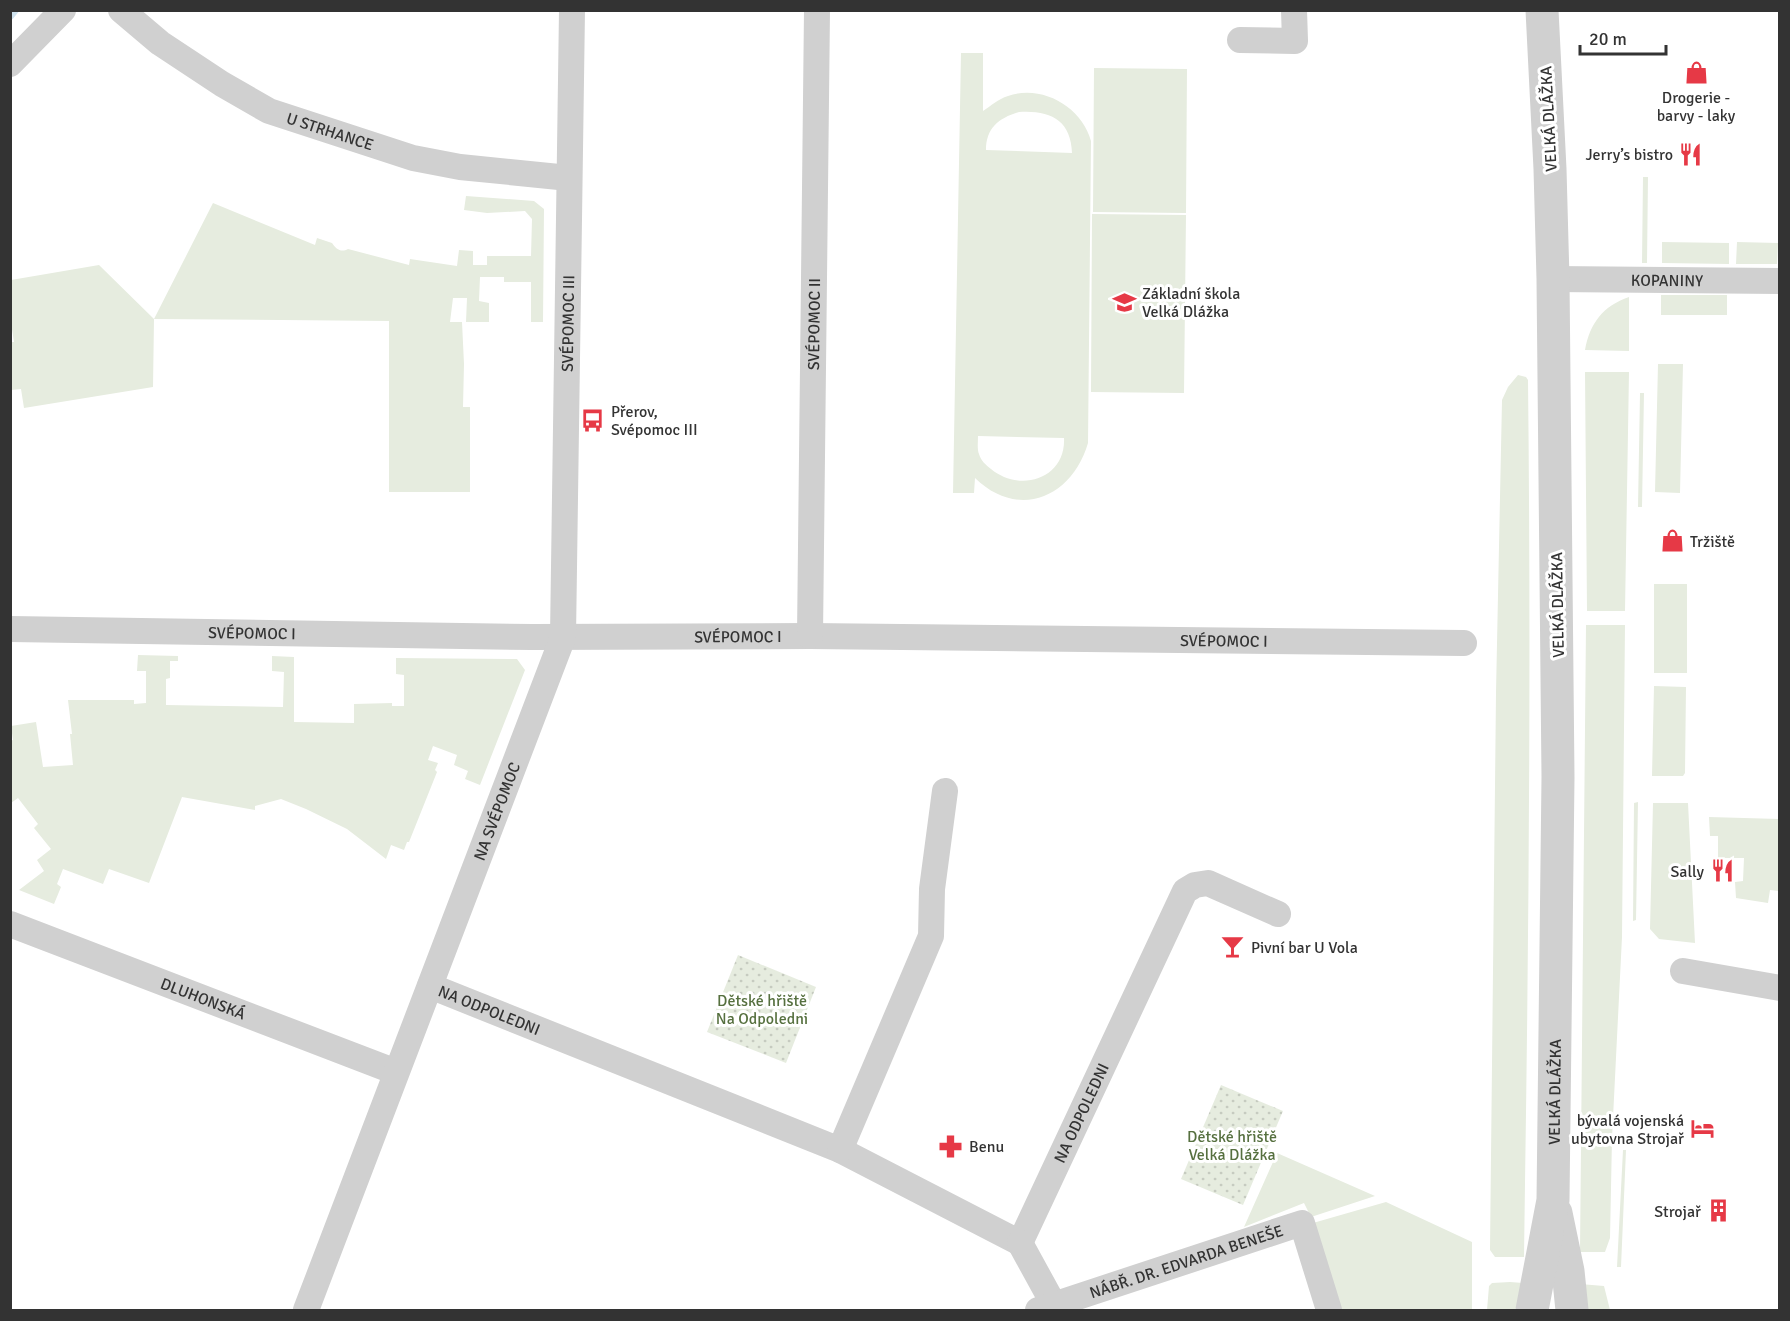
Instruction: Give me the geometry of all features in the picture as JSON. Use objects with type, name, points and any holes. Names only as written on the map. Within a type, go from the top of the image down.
[{"type":"street","points":[[10,63],[63,10]]},
{"type":"street","name":"U STRHANCE","points":[[121,10],[160,43],[222,84],[269,111],[413,158],[460,167],[569,178]]},
{"type":"street","name":"SVÉPOMOC III","points":[[563,637],[573,10]]},
{"type":"street","name":"SVÉPOMOC II","points":[[810,636],[817,10]]},
{"type":"street","points":[[1240,40],[1295,40],[1294,10]]},
{"type":"street","name":"VELKÁ DLÁŽKA","points":[[1532,1311],[1553,1200],[1558,777],[1551,169],[1542,10]]},
{"type":"street","name":"KOPANINY","points":[[1553,279],[1779,281]]},
{"type":"street","name":"SVÉPOMOC I","points":[[10,629],[563,637],[810,636],[1464,643]]},
{"type":"street","name":"NA SVÉPOMOC","points":[[430,986],[563,637]]},
{"type":"street","points":[[840,1150],[931,936],[932,889],[945,791]]},
{"type":"street","name":"NA ODPOLEDNI","points":[[306,1311],[430,986],[840,1150],[1020,1243],[1185,891],[1195,885],[1208,883],[1278,914]]},
{"type":"street","name":"DLUHONSKÁ","points":[[10,924],[396,1072]]},
{"type":"street","points":[[1683,971],[1779,988]]},
{"type":"street","name":"VELKÁ DLÁŽKA","points":[[1553,1200],[1568,1271],[1572,1311]]},
{"type":"street","name":"NÁBŘ. DR. EDVARDA BENEŠE","points":[[1046,1308],[1302,1223],[1329,1311]]},
{"type":"street","points":[[1020,1243],[1046,1308]]},
{"type":"green space","points":[[961,53],[983,53],[983,111],[1008,96],[1034,93],[1047,96],[1059,101],[1079,118],[1091,141],[1088,443],[1070,478],[1057,489],[1042,497],[1025,500],[1009,498],[992,491],[975,478],[974,493],[953,493]],"holes":[[[1019,112],[1040,113],[1057,119],[1068,132],[1072,153],[986,150],[988,136],[995,125],[1005,117]],[[978,436],[1064,438],[1063,452],[1058,464],[1039,478],[1027,481],[1015,480],[1003,476],[984,463],[978,452]]]},
{"type":"green space","points":[[1094,68],[1187,69],[1186,213],[1093,212]]},
{"type":"green space","points":[[1643,177],[1648,177],[1647,263],[1642,263]]},
{"type":"green space","points":[[466,196],[534,201],[544,209],[543,322],[531,322],[531,282],[504,282],[504,277],[480,277],[479,301],[489,303],[489,322],[466,322],[467,298],[453,298],[450,322],[462,322],[463,407],[470,407],[470,492],[389,492],[389,321],[154,319],[213,203],[315,245],[317,238],[332,243],[337,249],[348,249],[409,265],[410,259],[457,266],[459,250],[473,251],[473,265],[487,265],[487,256],[531,256],[532,219],[525,211],[487,213],[464,210]]},
{"type":"green space","points":[[1092,214],[1186,215],[1184,393],[1091,392]]},
{"type":"green space","points":[[1662,242],[1729,243],[1729,264],[1662,263]]},
{"type":"green space","points":[[1737,242],[1778,243],[1777,264],[1736,264]]},
{"type":"green space","points":[[99,265],[154,319],[153,387],[24,408],[21,389],[11,390],[11,342],[14,342],[11,323],[11,280]]},
{"type":"green space","points":[[1661,295],[1727,295],[1727,315],[1661,315]]},
{"type":"green space","points":[[1629,297],[1629,351],[1585,350],[1590,332],[1599,317],[1612,305]]},
{"type":"green space","points":[[1658,364],[1683,364],[1680,493],[1655,492]]},
{"type":"green space","points":[[1585,372],[1629,372],[1625,611],[1587,611]]},
{"type":"green space","points":[[1518,375],[1528,380],[1529,480],[1524,1257],[1495,1257],[1490,1250],[1496,693],[1502,400],[1508,387]]},
{"type":"green space","points":[[1640,393],[1644,393],[1642,507],[1638,507]]},
{"type":"green space","points":[[1654,584],[1687,584],[1687,673],[1654,673]]},
{"type":"green space","points":[[1586,625],[1625,625],[1622,937],[1612,1138],[1610,1238],[1605,1252],[1580,1252]]},
{"type":"green space","points":[[138,655],[178,656],[178,661],[170,661],[170,678],[166,679],[166,705],[283,707],[284,672],[272,671],[272,656],[294,657],[294,722],[354,723],[354,704],[392,703],[392,706],[404,706],[404,675],[396,674],[396,658],[517,659],[525,670],[480,785],[465,779],[468,771],[454,765],[457,755],[433,746],[428,760],[438,763],[435,770],[437,772],[409,842],[404,850],[391,845],[386,859],[347,829],[281,799],[255,806],[255,810],[182,797],[149,883],[109,869],[103,884],[63,869],[57,884],[61,887],[54,904],[19,890],[44,871],[37,860],[51,849],[34,828],[38,824],[18,798],[11,803],[10,741],[13,740],[11,726],[36,722],[43,767],[73,765],[68,700],[134,700],[134,704],[146,703],[146,671],[137,671]]},
{"type":"green space","points":[[1654,686],[1686,687],[1685,773],[1683,776],[1652,776]]},
{"type":"green space","points":[[1638,802],[1636,920],[1633,921],[1634,803]]},
{"type":"green space","points":[[1653,803],[1688,803],[1695,943],[1659,939],[1650,929]]},
{"type":"green space","points":[[1709,817],[1779,819],[1779,891],[1770,890],[1768,903],[1736,898],[1735,882],[1743,881],[1744,858],[1718,858],[1718,836],[1710,836]]},
{"type":"green space","name":"Dětské hřiště Na Odpoledni","points":[[738,955],[816,987],[786,1063],[707,1032]]},
{"type":"green space","name":"Dětské hřiště Velká Dlážka","points":[[1221,1085],[1283,1111],[1243,1205],[1181,1179]]},
{"type":"green space","points":[[1623,1150],[1626,1150],[1621,1267],[1617,1267]]},
{"type":"green space","points":[[1277,1153],[1375,1196],[1311,1217],[1304,1203],[1244,1227]]},
{"type":"green space","points":[[1386,1202],[1472,1242],[1472,1310],[1341,1310],[1313,1223]]},
{"type":"green space","points":[[1492,1283],[1523,1283],[1515,1310],[1487,1310],[1489,1286]]},
{"type":"green space","points":[[1580,1284],[1604,1286],[1610,1310],[1583,1310]]},
{"type":"waterway","points":[[10,16],[15,10]]},
{"type":"place","name":"Drogerie - barvy - laky","points":[[1696,72]]},
{"type":"place","name":"Jerry’s bistro","points":[[1691,154]]},
{"type":"place","name":"Základní škola Velká Dlážka","points":[[1124,302]]},
{"type":"place","name":"Přerov, Svépomoc III","points":[[593,420]]},
{"type":"place","name":"Tržiště","points":[[1672,541]]},
{"type":"place","name":"Sally","points":[[1722,871]]},
{"type":"place","name":"Pivní bar U Vola","points":[[1233,947]]},
{"type":"place","name":"bývalá vojenská ubytovna Strojař","points":[[1702,1129]]},
{"type":"place","name":"Benu","points":[[951,1146]]},
{"type":"place","name":"Strojař","points":[[1719,1211]]}]
